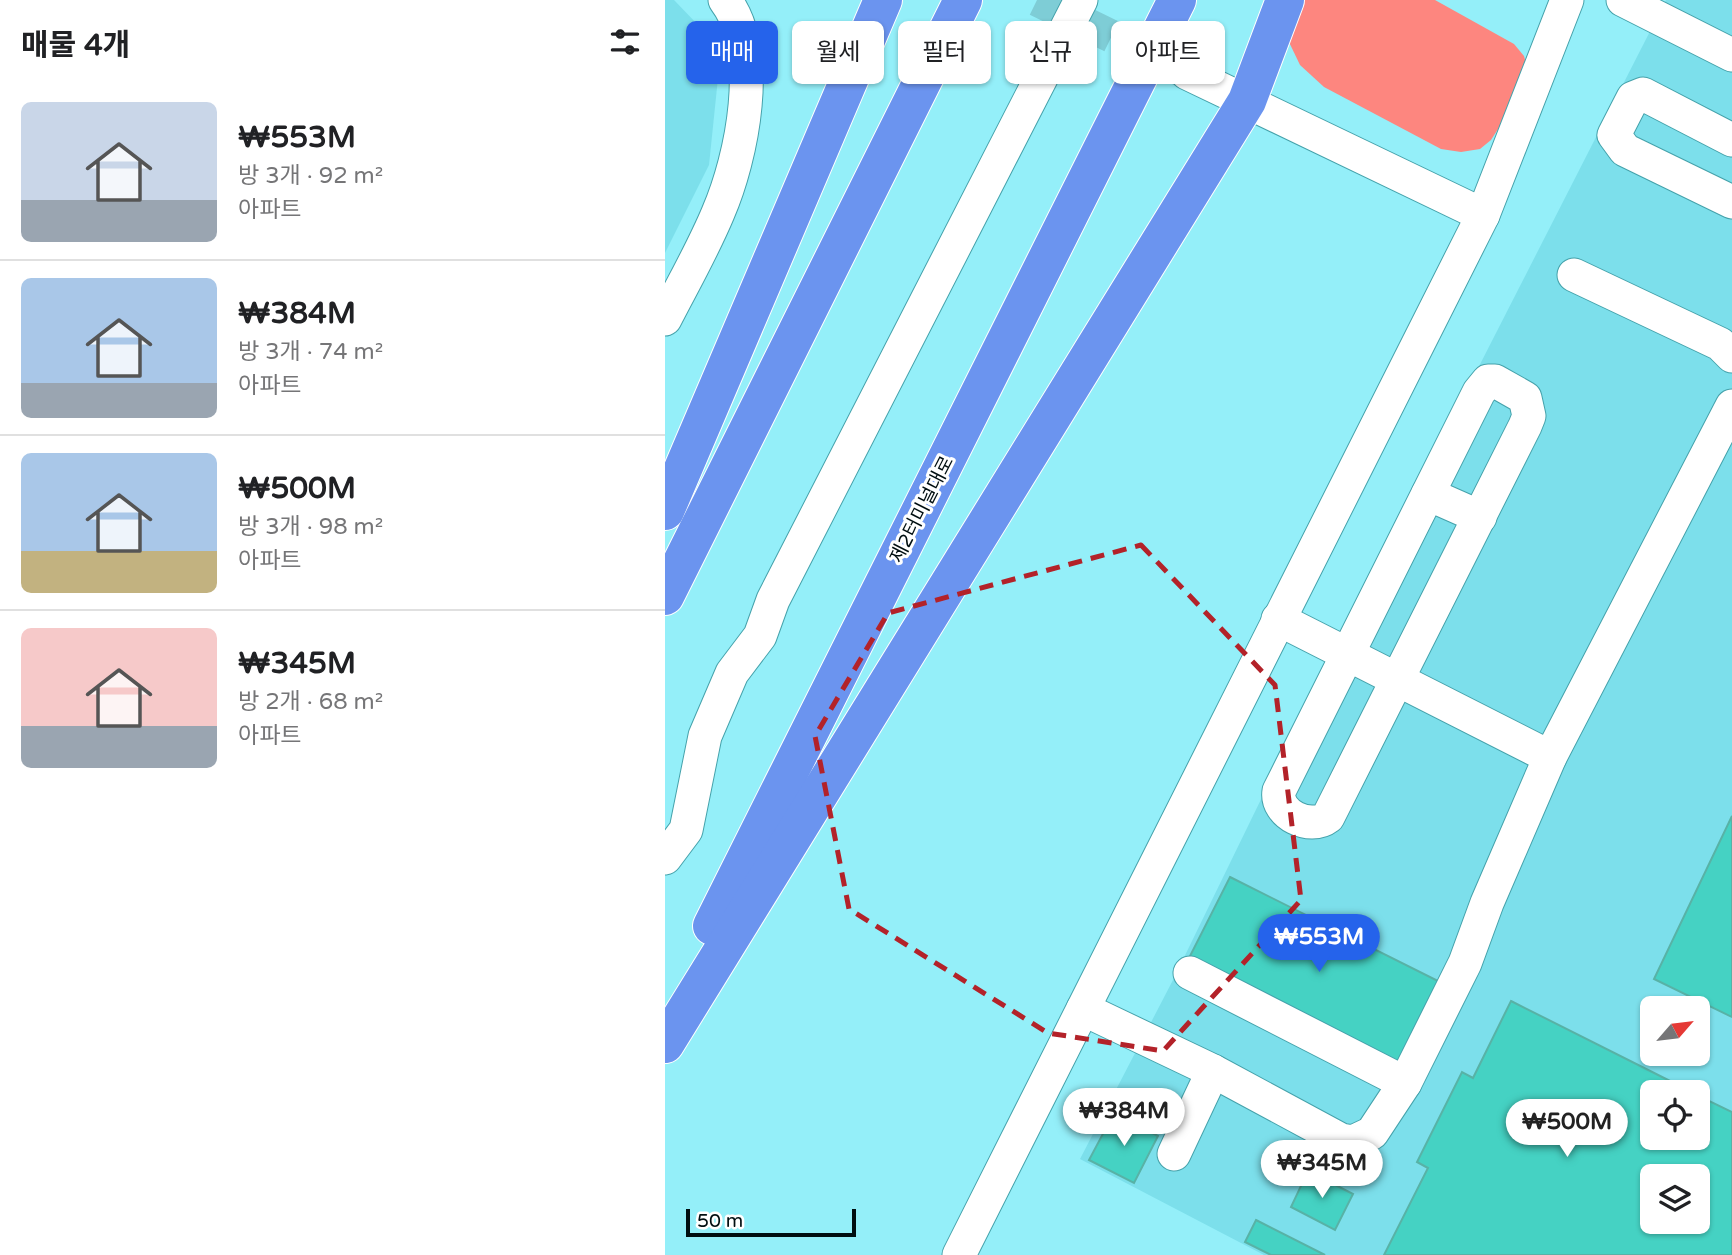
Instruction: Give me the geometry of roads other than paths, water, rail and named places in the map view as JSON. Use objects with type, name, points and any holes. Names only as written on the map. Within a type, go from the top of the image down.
[{"type":"highway","points":[[665,511],[883,0]]},
{"type":"highway","points":[[665,596],[963,0]]},
{"type":"highway","name":"제2터미널대로","points":[[665,1019],[1177,0]]},
{"type":"highway","points":[[665,1044],[1247,102],[1285,0]]},
{"type":"street","points":[[665,319],[719,212],[740,137],[747,72],[742,36],[725,0]]},
{"type":"street","points":[[665,858],[686,830],[705,736],[732,673],[760,636],[773,600],[1081,0]]},
{"type":"street","points":[[959,1255],[1483,215],[1567,0]]},
{"type":"street","points":[[1623,0],[1732,55]]},
{"type":"street","points":[[1211,84],[1483,215]]},
{"type":"street","points":[[1643,94],[1732,141],[1720,195],[1625,150],[1616,142],[1615,129],[1633,98],[1643,94]]},
{"type":"street","points":[[1574,275],[1720,344],[1732,356]]},
{"type":"street","points":[[1495,381],[1525,398],[1529,416],[1328,817],[1308,823],[1285,810],[1277,799],[1279,791],[1428,494],[1483,385],[1495,381]]},
{"type":"street","points":[[1083,1009],[1213,1071],[1341,1140],[1353,1142],[1372,1133],[1405,1083],[1465,963],[1487,902],[1550,757],[1732,406]]},
{"type":"street","points":[[1428,494],[1480,517]]},
{"type":"street","points":[[1278,619],[1550,757]]},
{"type":"street","points":[[1190,973],[1405,1083]]},
{"type":"street","points":[[1174,1154],[1213,1071]]},
{"type":"tunnel","points":[[1037,0],[1111,36]]}]
